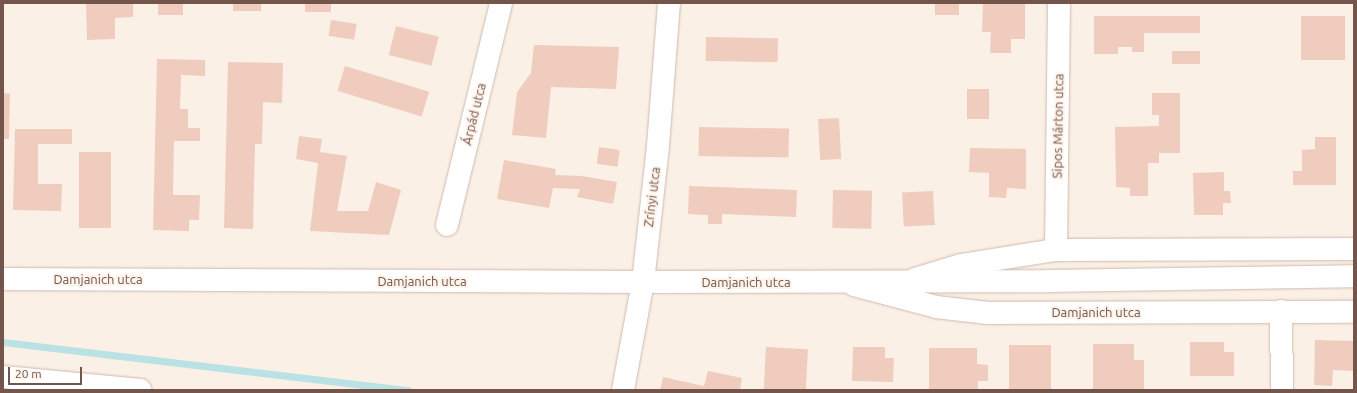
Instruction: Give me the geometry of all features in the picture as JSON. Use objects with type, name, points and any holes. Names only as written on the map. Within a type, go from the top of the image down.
[{"type":"street","name":"Árpád utca","points":[[447,225],[501,3]]},
{"type":"street","name":"Zrínyi utca","points":[[623,390],[643,282],[658,146],[669,3]]},
{"type":"street","name":"Sipos Márton utca","points":[[1056,250],[1059,3]]},
{"type":"street","name":"Damjanich utca","points":[[909,281],[961,264],[1056,250],[1354,249]]},
{"type":"street","name":"Damjanich utca","points":[[3,279],[643,282],[1048,281],[1354,276]]},
{"type":"street","name":"Damjanich utca","points":[[841,281],[936,307],[988,313],[1354,312]]},
{"type":"street","points":[[1281,311],[1282,390]]},
{"type":"street","points":[[3,377],[140,390]]},
{"type":"building","points":[[86,3],[133,3],[133,17],[115,18],[115,39],[87,40]]},
{"type":"building","points":[[158,3],[183,3],[183,15],[158,15]]},
{"type":"building","points":[[233,3],[261,3],[261,11],[233,11]]},
{"type":"building","points":[[305,3],[331,3],[331,12],[305,12]]},
{"type":"building","points":[[935,3],[959,3],[959,15],[935,15]]},
{"type":"building","points":[[983,3],[1025,4],[1025,39],[1011,39],[1011,53],[990,53],[991,32],[982,32]]},
{"type":"building","points":[[1094,16],[1200,16],[1200,33],[1144,33],[1144,52],[1132,52],[1132,47],[1118,47],[1118,54],[1094,54]]},
{"type":"building","points":[[1301,16],[1345,16],[1345,60],[1301,60]]},
{"type":"building","points":[[331,20],[357,24],[354,40],[328,36]]},
{"type":"building","points":[[396,26],[439,37],[431,66],[389,55]]},
{"type":"building","points":[[706,37],[778,38],[778,62],[706,61]]},
{"type":"building","points":[[534,45],[619,47],[616,89],[551,87],[546,138],[512,135],[517,92],[531,73]]},
{"type":"building","points":[[1172,51],[1200,51],[1200,64],[1172,64]]},
{"type":"building","points":[[157,59],[205,60],[205,76],[181,75],[180,109],[188,109],[188,128],[200,128],[200,141],[174,141],[173,195],[200,195],[199,220],[189,220],[189,231],[153,230]]},
{"type":"building","points":[[228,62],[283,63],[282,103],[263,102],[262,144],[255,144],[253,229],[224,228]]},
{"type":"building","points":[[345,66],[429,92],[422,117],[337,91]]},
{"type":"building","points":[[967,89],[989,89],[989,119],[967,119]]},
{"type":"building","points":[[3,93],[10,94],[9,139],[3,139]]},
{"type":"building","points":[[1152,93],[1180,93],[1180,153],[1159,153],[1159,163],[1148,163],[1148,196],[1130,196],[1130,188],[1116,187],[1115,127],[1159,126],[1159,115],[1152,115]]},
{"type":"building","points":[[839,118],[841,159],[820,160],[818,119]]},
{"type":"building","points":[[699,127],[789,129],[788,158],[698,156]]},
{"type":"building","points":[[15,129],[72,129],[72,144],[38,144],[38,184],[62,184],[61,211],[13,210]]},
{"type":"building","points":[[299,136],[322,139],[320,152],[347,156],[337,211],[368,211],[376,182],[401,190],[389,235],[310,231],[318,163],[296,159]]},
{"type":"building","points":[[1315,137],[1336,137],[1336,185],[1293,185],[1293,171],[1302,171],[1302,150],[1315,149]]},
{"type":"building","points":[[599,147],[620,150],[617,167],[597,164]]},
{"type":"building","points":[[970,148],[1026,149],[1026,189],[1007,188],[1006,198],[989,197],[989,173],[969,172]]},
{"type":"building","points":[[79,152],[111,152],[111,228],[79,228]]},
{"type":"building","points":[[504,160],[556,169],[555,175],[582,176],[617,182],[613,204],[577,197],[580,189],[553,188],[549,208],[497,199]]},
{"type":"building","points":[[1224,172],[1224,191],[1230,191],[1231,203],[1223,203],[1223,215],[1194,215],[1193,173]]},
{"type":"building","points":[[689,186],[797,190],[796,217],[722,214],[722,224],[708,224],[708,215],[688,214]]},
{"type":"building","points":[[833,190],[872,191],[871,229],[832,228]]},
{"type":"building","points":[[933,191],[935,225],[904,227],[902,193]]},
{"type":"building","points":[[1315,340],[1354,341],[1354,371],[1333,370],[1332,386],[1314,385]]},
{"type":"building","points":[[1190,342],[1224,342],[1224,352],[1234,352],[1234,376],[1190,376]]},
{"type":"building","points":[[1093,344],[1134,344],[1134,360],[1144,360],[1144,390],[1093,390]]},
{"type":"building","points":[[1009,345],[1051,345],[1051,390],[1009,390]]},
{"type":"building","points":[[766,347],[808,349],[806,390],[764,390]]},
{"type":"building","points":[[853,347],[885,347],[885,358],[894,358],[893,382],[852,381]]},
{"type":"building","points":[[929,348],[977,348],[977,364],[988,365],[988,381],[978,381],[978,390],[929,390]]},
{"type":"building","points":[[708,371],[742,378],[740,390],[660,390],[663,377],[704,386]]},
{"type":"waterway","points":[[3,342],[408,390]]}]
